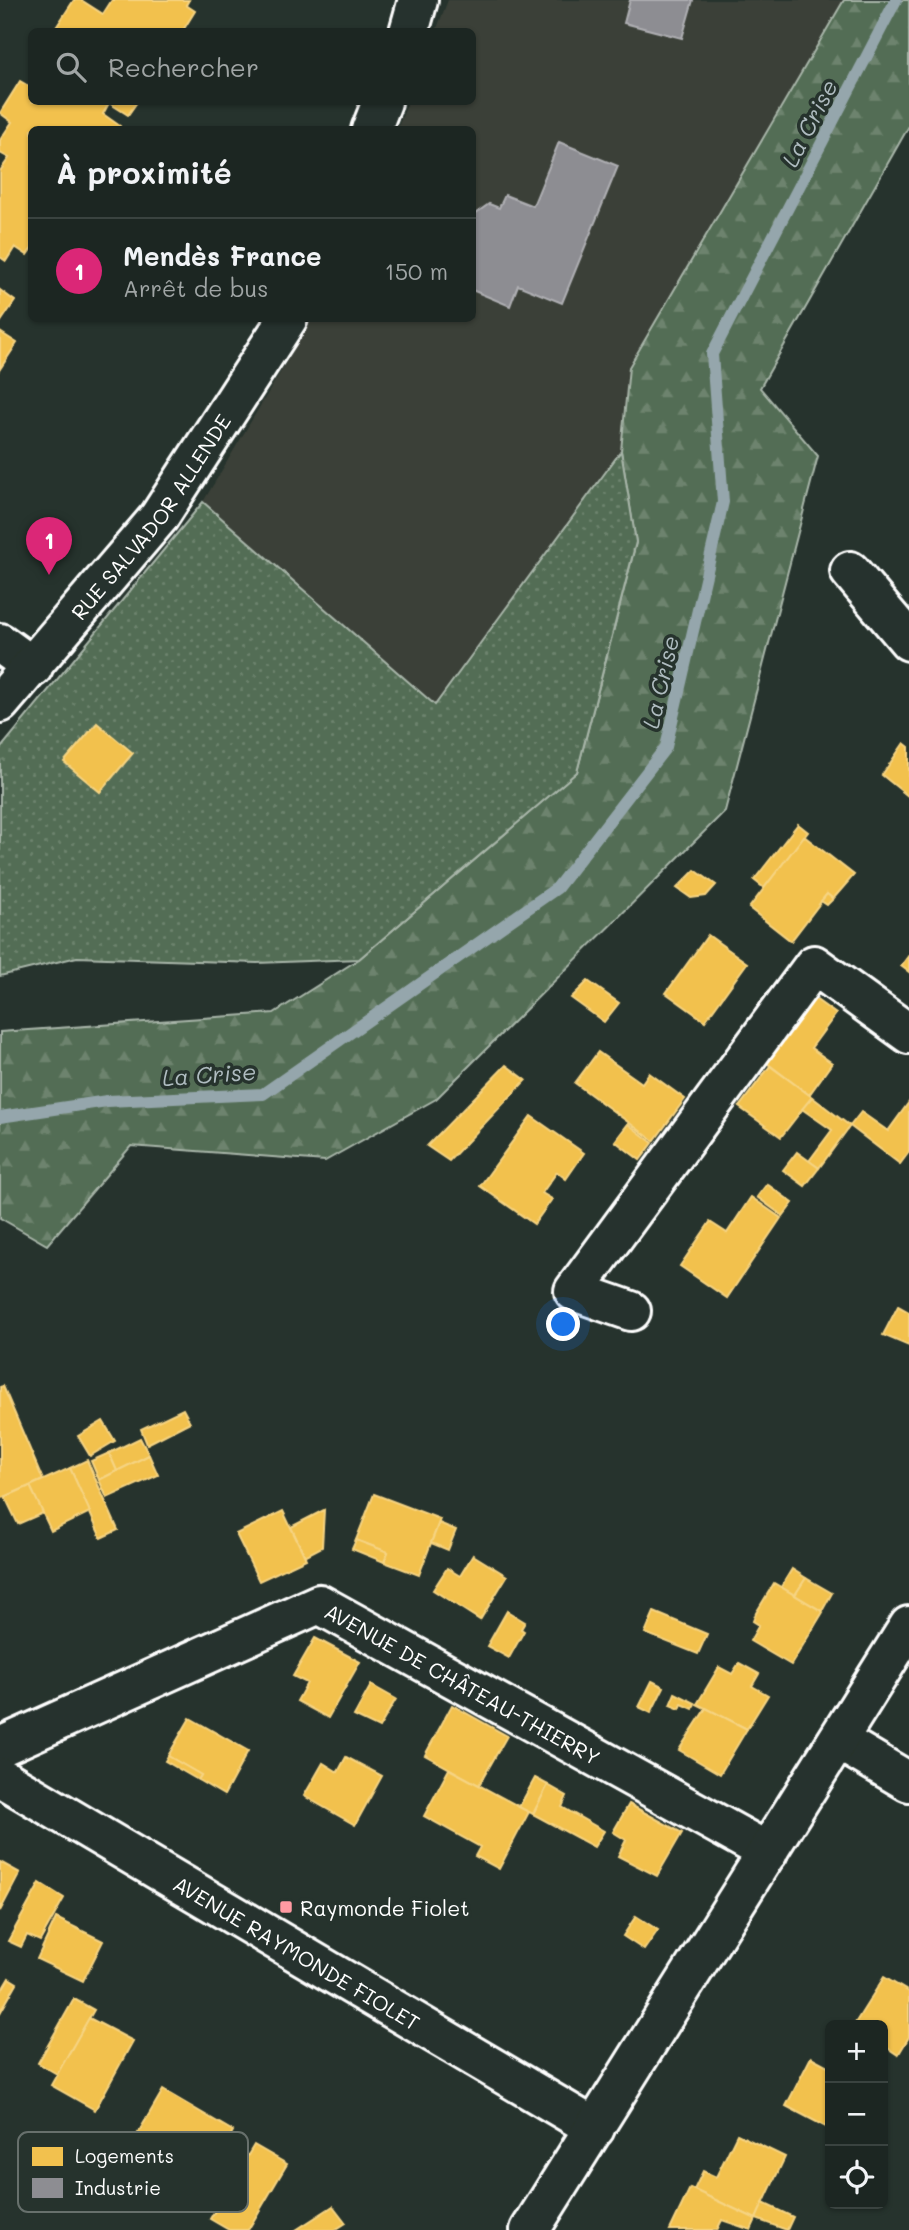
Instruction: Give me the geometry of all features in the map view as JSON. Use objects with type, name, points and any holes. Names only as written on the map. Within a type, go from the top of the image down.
[{"type":"street","points":[[410,28],[418,0]]},
{"type":"street","points":[[373,126],[381,105]]},
{"type":"street","name":"RUE SALVADOR ALLENDE","points":[[0,703],[159,517],[285,322]]},
{"type":"street","points":[[850,571],[909,641]]},
{"type":"street","points":[[0,643],[33,667]]},
{"type":"street","points":[[631,1311],[574,1291],[814,965],[909,1034]]},
{"type":"street","name":"AVENUE DE CHÂTEAU-THIERRY","points":[[0,1747],[319,1604],[768,1852]]},
{"type":"street","points":[[530,2230],[909,1626]]},
{"type":"street","points":[[838,1740],[909,1782]]},
{"type":"street","name":"AVENUE RAYMONDE FIOLET","points":[[0,1777],[595,2128]]},
{"type":"shaded area","points":[[448,0],[844,0],[629,367],[621,451],[435,705],[203,502],[310,322],[476,322],[476,126],[398,126],[407,105],[476,105],[476,28],[437,28]]},
{"type":"green space","points":[[844,0],[909,0],[909,126],[760,388],[818,456],[725,811],[436,1099],[325,1161],[131,1146],[47,1245],[0,1218],[0,1032],[274,1013],[359,959],[577,772],[636,543],[621,451],[629,367]]},
{"type":"green space","points":[[621,451],[636,542],[577,772],[359,959],[257,963],[77,957],[0,976],[0,749],[203,502],[435,705]]},
{"type":"building: Logements","points":[[74,0],[81,0],[103,14],[112,0],[189,0],[186,5],[195,11],[184,28],[56,28]]},
{"type":"building: Logements","points":[[20,81],[28,86],[28,105],[108,105],[103,114],[120,126],[28,126],[28,254],[15,247],[6,261],[0,257],[0,171],[9,158],[0,153],[0,140],[12,122],[0,113]]},
{"type":"building: Logements","points":[[112,105],[135,105],[128,115]]},
{"type":"building: Logements","points":[[0,290],[15,301],[0,323]]},
{"type":"building: Logements","points":[[0,332],[17,343],[0,369]]},
{"type":"building: Logements","points":[[97,723],[133,753],[100,792],[64,762]]},
{"type":"building: Logements","points":[[904,743],[909,747],[909,797],[882,775]]},
{"type":"building: Logements","points":[[798,824],[808,832],[764,888],[754,880]]},
{"type":"building: Logements","points":[[804,836],[854,875],[833,899],[827,894],[791,941],[749,908]]},
{"type":"building: Logements","points":[[695,870],[716,885],[706,896],[691,898],[677,888]]},
{"type":"building: Logements","points":[[827,894],[833,899],[827,905],[821,901]]},
{"type":"building: Logements","points":[[708,935],[747,963],[705,1021],[666,993]]},
{"type":"building: Logements","points":[[909,955],[909,972],[901,966]]},
{"type":"building: Logements","points":[[588,981],[619,1003],[604,1022],[571,998]]},
{"type":"building: Logements","points":[[811,996],[836,1014],[811,1048],[832,1063],[809,1095],[763,1060]]},
{"type":"building: Logements","points":[[598,1052],[642,1083],[649,1073],[685,1099],[654,1141],[575,1083]]},
{"type":"building: Logements","points":[[506,1065],[526,1080],[449,1161],[427,1146]]},
{"type":"building: Logements","points":[[770,1066],[812,1097],[781,1137],[739,1107]]},
{"type":"building: Logements","points":[[812,1097],[850,1126],[819,1168],[809,1161],[832,1130],[802,1109]]},
{"type":"building: Logements","points":[[909,1102],[909,1152],[900,1164],[850,1126],[861,1112],[888,1131]]},
{"type":"building: Logements","points":[[531,1116],[584,1153],[566,1179],[557,1172],[542,1193],[552,1199],[534,1224],[480,1186]]},
{"type":"building: Logements","points":[[628,1124],[653,1143],[640,1160],[615,1141]]},
{"type":"building: Logements","points":[[797,1152],[819,1168],[805,1186],[783,1170]]},
{"type":"building: Logements","points":[[767,1184],[793,1203],[783,1216],[757,1197]]},
{"type":"building: Logements","points":[[751,1197],[781,1218],[727,1298],[680,1266],[710,1222],[727,1233]]},
{"type":"building: Logements","points":[[898,1306],[909,1312],[909,1346],[883,1335]]},
{"type":"building: Logements","points":[[3,1386],[43,1480],[0,1499],[0,1387]]},
{"type":"building: Logements","points":[[183,1409],[190,1422],[147,1444],[141,1429]]},
{"type":"building: Logements","points":[[103,1421],[115,1441],[90,1456],[78,1436]]},
{"type":"building: Logements","points":[[140,1438],[149,1455],[117,1471],[109,1453]]},
{"type":"building: Logements","points":[[109,1453],[117,1471],[99,1480],[91,1461]]},
{"type":"building: Logements","points":[[149,1455],[158,1475],[107,1498],[99,1480]]},
{"type":"building: Logements","points":[[87,1460],[118,1530],[101,1538],[70,1468]]},
{"type":"building: Logements","points":[[70,1468],[90,1512],[51,1531],[30,1486]]},
{"type":"building: Logements","points":[[30,1486],[43,1513],[18,1524],[5,1497]]},
{"type":"building: Logements","points":[[374,1494],[440,1519],[419,1575],[384,1562],[388,1552],[356,1540]]},
{"type":"building: Logements","points":[[324,1510],[322,1547],[305,1556],[291,1527]]},
{"type":"building: Logements","points":[[283,1511],[306,1559],[259,1581],[236,1534]]},
{"type":"building: Logements","points":[[439,1523],[456,1530],[448,1550],[431,1543]]},
{"type":"building: Logements","points":[[356,1540],[388,1552],[384,1562],[352,1549]]},
{"type":"building: Logements","points":[[473,1555],[507,1576],[480,1620],[433,1590],[447,1568],[460,1576]]},
{"type":"building: Logements","points":[[792,1569],[806,1578],[795,1595],[781,1587]]},
{"type":"building: Logements","points":[[806,1578],[832,1593],[822,1611],[795,1595]]},
{"type":"building: Logements","points":[[774,1583],[823,1612],[791,1665],[750,1641],[759,1625],[753,1621],[756,1613]]},
{"type":"building: Logements","points":[[507,1611],[525,1622],[521,1629],[524,1631],[509,1658],[487,1646]]},
{"type":"building: Logements","points":[[654,1612],[707,1634],[698,1654],[645,1633]]},
{"type":"building: Logements","points":[[315,1638],[360,1662],[328,1718],[297,1701],[307,1683],[293,1676]]},
{"type":"building: Logements","points":[[739,1663],[759,1674],[752,1686],[768,1695],[747,1729],[697,1704],[719,1667],[732,1674]]},
{"type":"building: Logements","points":[[652,1681],[664,1687],[651,1713],[639,1707]]},
{"type":"building: Logements","points":[[371,1685],[396,1699],[379,1728],[354,1716]]},
{"type":"building: Logements","points":[[675,1693],[695,1703],[693,1709],[682,1704],[680,1709],[670,1705]]},
{"type":"building: Logements","points":[[452,1705],[507,1736],[479,1785],[425,1755]]},
{"type":"building: Logements","points":[[706,1708],[747,1729],[720,1774],[679,1750]]},
{"type":"building: Logements","points":[[190,1718],[248,1751],[224,1795],[198,1780],[201,1775],[168,1756]]},
{"type":"building: Logements","points":[[168,1756],[201,1775],[198,1780],[165,1761]]},
{"type":"building: Logements","points":[[346,1757],[382,1776],[355,1825],[304,1796],[323,1763],[338,1772]]},
{"type":"building: Logements","points":[[449,1769],[529,1812],[499,1869],[475,1856],[480,1847],[424,1816]]},
{"type":"building: Logements","points":[[535,1778],[548,1785],[533,1814],[519,1807]]},
{"type":"building: Logements","points":[[548,1785],[567,1796],[562,1807],[604,1831],[594,1847],[533,1814]]},
{"type":"building: Logements","points":[[629,1804],[682,1833],[657,1876],[618,1856],[626,1840],[613,1832]]},
{"type":"building: Logements","points":[[0,1862],[20,1873],[0,1911]]},
{"type":"building: Logements","points":[[40,1883],[64,1898],[40,1941],[27,1935],[21,1947],[8,1941]]},
{"type":"building: Logements","points":[[636,1916],[658,1930],[644,1950],[623,1936]]},
{"type":"building: Logements","points":[[56,1918],[103,1941],[83,1981],[37,1959]]},
{"type":"building: Logements","points":[[884,1977],[909,1992],[909,2037],[898,2055],[888,2048],[888,2020],[857,2020]]},
{"type":"building: Logements","points":[[9,1978],[17,1983],[0,2013],[0,1993]]},
{"type":"building: Logements","points":[[74,1999],[94,2010],[57,2074],[38,2063]]},
{"type":"building: Logements","points":[[89,2018],[133,2041],[95,2110],[51,2085]]},
{"type":"building: Logements","points":[[811,2057],[825,2064],[825,2126],[786,2106]]},
{"type":"building: Logements","points":[[163,2090],[233,2131],[232,2132],[139,2132]]},
{"type":"building: Logements","points":[[737,2134],[785,2157],[756,2219],[694,2190],[703,2171],[716,2177]]},
{"type":"building: Logements","points":[[254,2145],[287,2164],[248,2230],[229,2230],[210,2219],[214,2212],[248,2212],[248,2155]]},
{"type":"building: Logements","points":[[690,2188],[756,2219],[751,2230],[722,2220],[717,2230],[670,2230]]},
{"type":"building: Logements","points":[[763,2203],[793,2217],[787,2230],[756,2219]]},
{"type":"building: Logements","points":[[333,2206],[346,2223],[335,2230],[296,2230]]},
{"type":"building: Industrie","points":[[630,0],[693,0],[682,38],[624,23]]},
{"type":"building: Industrie","points":[[559,142],[618,166],[562,303],[518,285],[510,306],[476,292],[476,213],[489,204],[499,208],[505,195],[533,206]]},
{"type":"waterway","name":"La Crise","points":[[0,1117],[107,1101],[263,1094],[557,888],[666,747],[723,502],[712,354],[896,0]]},
{"type":"place","name":"Mendès France","points":[[49,575]]},
{"type":"place","name":"Raymonde Fiolet","points":[[286,1907]]}]
